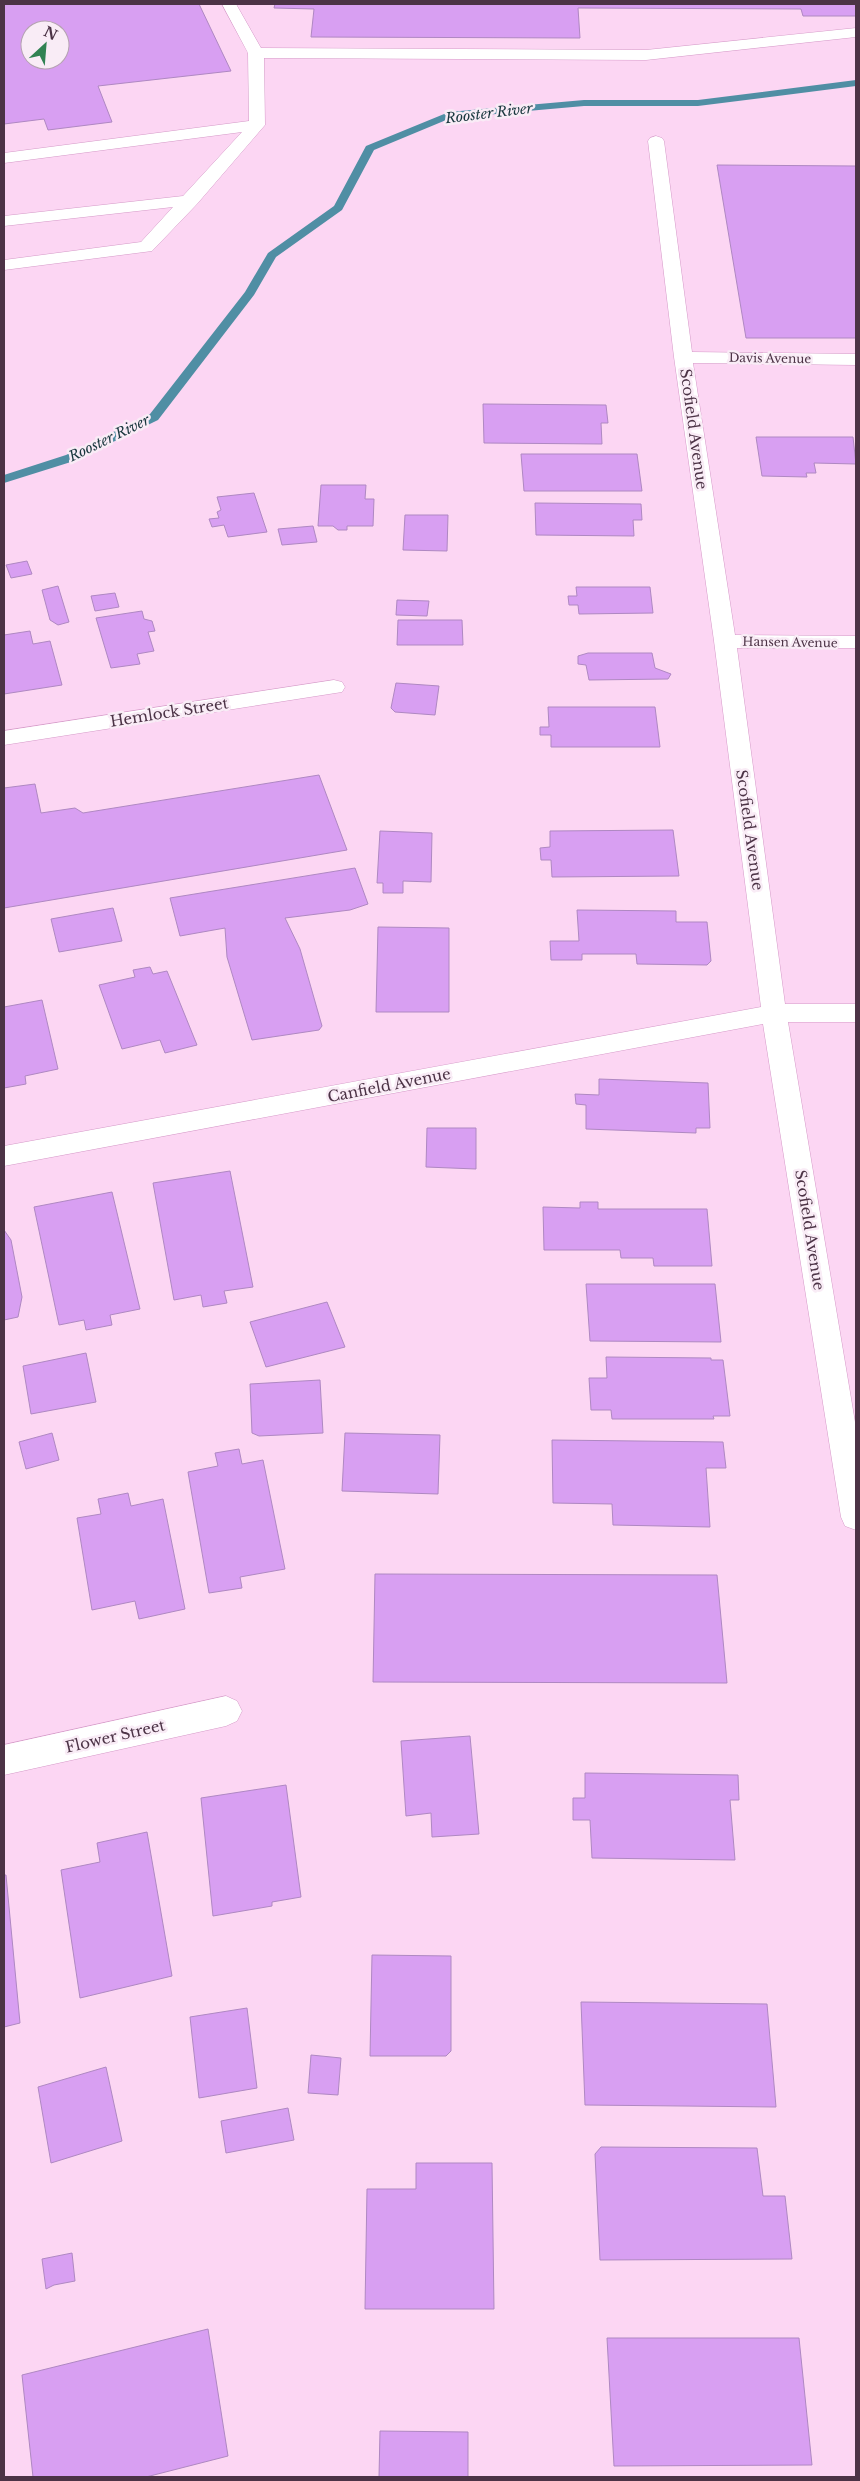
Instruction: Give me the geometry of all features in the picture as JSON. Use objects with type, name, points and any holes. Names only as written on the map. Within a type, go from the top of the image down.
[{"type":"street","points":[[4,265],[146,247],[191,200],[257,125],[256,53],[229,4]]},
{"type":"street","points":[[256,53],[646,55],[856,33]]},
{"type":"street","points":[[4,158],[257,125]]},
{"type":"street","name":"Scofield Avenue","points":[[656,141],[683,357],[724,641],[774,1013],[856,1517]]},
{"type":"street","points":[[4,221],[191,200]]},
{"type":"street","name":"Davis Avenue","points":[[683,357],[856,359]]},
{"type":"street","name":"Hansen Avenue","points":[[724,641],[856,642]]},
{"type":"street","name":"Hemlock Street","points":[[4,738],[334,687]]},
{"type":"street","name":"Canfield Avenue","points":[[4,1156],[774,1013],[856,1013]]},
{"type":"street","name":"Flower Street","points":[[4,1760],[226,1711]]},
{"type":"building","points":[[4,4],[199,4],[231,71],[98,86],[112,122],[48,130],[44,119],[4,124]]},
{"type":"building","points":[[275,4],[856,4],[856,16],[803,16],[801,9],[578,8],[580,38],[311,37],[314,9],[274,8]]},
{"type":"building","points":[[717,165],[856,166],[856,338],[746,338]]},
{"type":"building","points":[[483,404],[606,405],[608,423],[601,423],[602,444],[484,443]]},
{"type":"building","points":[[756,437],[853,437],[856,464],[814,463],[816,473],[806,473],[807,477],[762,476]]},
{"type":"building","points":[[521,454],[637,454],[642,491],[524,491]]},
{"type":"building","points":[[321,485],[366,485],[365,499],[374,499],[373,526],[347,526],[347,530],[338,530],[333,526],[318,526]]},
{"type":"building","points":[[254,493],[267,532],[228,537],[224,525],[212,527],[209,519],[219,518],[217,512],[221,510],[217,497]]},
{"type":"building","points":[[535,503],[641,504],[642,520],[633,520],[634,536],[536,535]]},
{"type":"building","points":[[405,515],[448,515],[447,551],[403,550]]},
{"type":"building","points":[[313,526],[317,542],[282,545],[278,529]]},
{"type":"building","points":[[27,561],[32,574],[11,578],[6,565]]},
{"type":"building","points":[[58,586],[69,622],[58,625],[50,620],[42,590]]},
{"type":"building","points":[[576,587],[650,587],[653,613],[579,614],[578,605],[569,605],[568,596],[577,596]]},
{"type":"building","points":[[115,593],[119,607],[95,611],[91,596]]},
{"type":"building","points":[[397,600],[429,601],[427,616],[396,615]]},
{"type":"building","points":[[142,611],[144,619],[152,621],[155,631],[148,632],[154,651],[137,654],[140,664],[111,668],[96,618]]},
{"type":"building","points":[[398,620],[462,620],[463,645],[397,645]]},
{"type":"building","points":[[30,631],[33,644],[50,641],[62,685],[4,694],[4,635]]},
{"type":"building","points":[[588,653],[652,653],[655,668],[671,674],[668,679],[589,680],[586,665],[578,664],[578,656]]},
{"type":"building","points":[[396,683],[439,686],[435,715],[395,712],[391,708]]},
{"type":"building","points":[[548,707],[655,707],[660,747],[551,747],[551,735],[540,735],[540,727],[549,727]]},
{"type":"building","points":[[319,775],[347,850],[4,908],[4,788],[35,784],[41,813],[75,808],[83,813]]},
{"type":"building","points":[[673,830],[679,876],[552,877],[551,860],[541,860],[540,848],[550,847],[550,831]]},
{"type":"building","points":[[380,831],[432,833],[431,882],[403,881],[403,893],[383,893],[383,883],[377,883]]},
{"type":"building","points":[[355,868],[368,904],[350,910],[285,918],[300,949],[322,1026],[319,1030],[252,1040],[227,957],[225,928],[180,936],[170,898]]},
{"type":"building","points":[[113,908],[122,941],[59,952],[51,919]]},
{"type":"building","points":[[577,910],[676,911],[676,922],[707,922],[711,961],[707,965],[637,964],[636,954],[582,954],[582,960],[551,960],[550,941],[579,941]]},
{"type":"building","points":[[378,927],[449,928],[449,1012],[376,1012]]},
{"type":"building","points":[[150,967],[153,974],[167,971],[197,1045],[165,1053],[160,1040],[122,1049],[99,985],[135,977],[133,970]]},
{"type":"building","points":[[42,1000],[58,1069],[25,1076],[26,1084],[4,1088],[4,1007]]},
{"type":"building","points":[[599,1079],[708,1083],[710,1128],[696,1128],[696,1133],[586,1129],[586,1105],[576,1104],[575,1094],[599,1095]]},
{"type":"building","points":[[427,1128],[476,1128],[476,1169],[426,1167]]},
{"type":"building","points":[[230,1171],[253,1287],[224,1291],[227,1303],[203,1307],[201,1295],[174,1300],[153,1183]]},
{"type":"building","points":[[112,1192],[140,1309],[110,1315],[112,1325],[86,1330],[84,1320],[59,1325],[34,1207]]},
{"type":"building","points":[[580,1202],[598,1202],[598,1209],[707,1209],[712,1266],[654,1266],[653,1258],[621,1258],[620,1250],[544,1250],[543,1207],[580,1208]]},
{"type":"building","points":[[4,1230],[11,1240],[22,1297],[18,1317],[4,1320]]},
{"type":"building","points":[[586,1284],[715,1284],[721,1342],[590,1341]]},
{"type":"building","points":[[327,1302],[345,1347],[266,1367],[250,1322]]},
{"type":"building","points":[[86,1353],[96,1402],[31,1414],[23,1366]]},
{"type":"building","points":[[606,1357],[711,1358],[711,1360],[723,1360],[730,1416],[713,1416],[714,1419],[612,1419],[611,1410],[591,1410],[589,1378],[607,1378]]},
{"type":"building","points":[[320,1380],[323,1433],[259,1436],[252,1433],[250,1384]]},
{"type":"building","points":[[52,1433],[59,1460],[26,1469],[19,1442]]},
{"type":"building","points":[[345,1433],[440,1435],[438,1494],[342,1491]]},
{"type":"building","points":[[552,1440],[723,1442],[726,1468],[706,1468],[710,1527],[613,1525],[612,1504],[553,1503]]},
{"type":"building","points":[[239,1449],[242,1464],[263,1460],[285,1569],[240,1577],[242,1588],[209,1593],[188,1472],[218,1466],[215,1453]]},
{"type":"building","points":[[128,1493],[131,1506],[163,1499],[185,1609],[139,1619],[135,1601],[92,1610],[77,1518],[101,1514],[98,1499]]},
{"type":"building","points":[[375,1574],[717,1575],[727,1683],[373,1682]]},
{"type":"building","points":[[470,1736],[479,1834],[432,1837],[431,1813],[406,1816],[401,1741]]},
{"type":"building","points":[[585,1773],[738,1775],[739,1800],[730,1800],[735,1860],[592,1858],[590,1820],[573,1820],[573,1798],[585,1798]]},
{"type":"building","points":[[286,1785],[301,1897],[272,1902],[272,1906],[213,1916],[201,1798]]},
{"type":"building","points":[[147,1832],[172,1976],[80,1998],[61,1870],[100,1862],[97,1843]]},
{"type":"building","points":[[4,1875],[6,1875],[20,2023],[4,2027]]},
{"type":"building","points":[[372,1955],[451,1956],[451,2051],[446,2056],[370,2056]]},
{"type":"building","points":[[581,2002],[767,2004],[776,2107],[585,2105]]},
{"type":"building","points":[[247,2008],[257,2088],[199,2098],[190,2017]]},
{"type":"building","points":[[311,2055],[341,2058],[338,2095],[308,2093]]},
{"type":"building","points":[[106,2067],[122,2141],[51,2163],[38,2087]]},
{"type":"building","points":[[288,2108],[294,2140],[226,2153],[221,2121]]},
{"type":"building","points":[[601,2147],[757,2148],[763,2196],[785,2196],[792,2259],[600,2260],[595,2154]]},
{"type":"building","points":[[416,2163],[492,2163],[494,2309],[365,2309],[367,2189],[416,2189]]},
{"type":"building","points":[[72,2253],[75,2281],[54,2285],[46,2289],[42,2259]]},
{"type":"building","points":[[208,2329],[228,2456],[146,2477],[33,2477],[22,2375]]},
{"type":"building","points":[[607,2338],[799,2338],[812,2465],[614,2466]]},
{"type":"building","points":[[380,2431],[468,2432],[468,2477],[379,2477]]},
{"type":"waterway","name":"Rooster River","points":[[4,479],[70,458],[154,417],[250,293],[272,255],[338,208],[370,148],[449,115],[584,103],[698,103],[856,83]]}]
